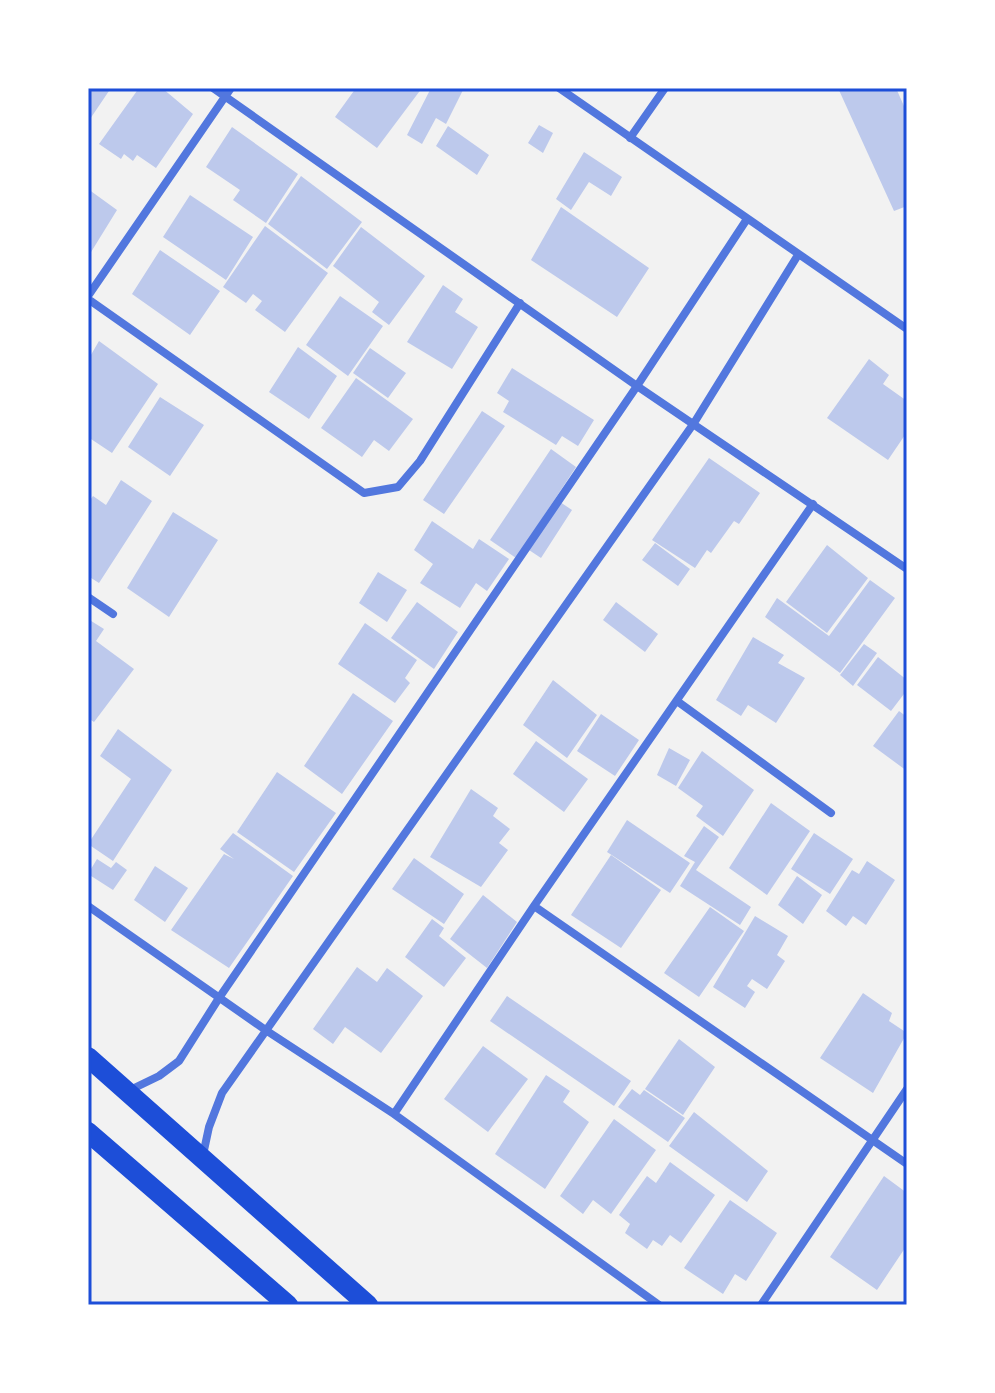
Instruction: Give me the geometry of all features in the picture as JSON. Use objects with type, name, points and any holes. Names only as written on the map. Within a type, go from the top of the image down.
[{"type":"main road","points":[[88,1057],[368,1305]]},
{"type":"main road","points":[[88,1132],[288,1305]]},
{"type":"street","points":[[213,88],[228,92],[637,386],[907,569]]},
{"type":"street","points":[[559,88],[907,329]]},
{"type":"street","points":[[630,138],[665,88]]},
{"type":"street","points":[[228,92],[88,298],[364,493],[398,487],[420,461],[520,303]]},
{"type":"street","points":[[128,1091],[159,1076],[179,1061],[747,219]]},
{"type":"street","points":[[203,1160],[209,1127],[222,1093],[694,423],[798,255]]},
{"type":"street","points":[[394,1114],[813,504]]},
{"type":"street","points":[[88,597],[113,614]]},
{"type":"street","points":[[677,701],[831,813]]},
{"type":"street","points":[[88,906],[267,1031],[394,1114],[659,1305]]},
{"type":"street","points":[[534,906],[907,1164]]},
{"type":"street","points":[[761,1305],[907,1089]]},
{"type":"building","points":[[88,88],[111,88],[88,122]]},
{"type":"building","points":[[139,88],[162,88],[193,114],[156,168],[137,155],[133,161],[124,154],[121,159],[99,144]]},
{"type":"building","points":[[356,88],[422,88],[377,148],[335,117]]},
{"type":"building","points":[[431,88],[464,88],[446,124],[436,118],[422,144],[407,135]]},
{"type":"building","points":[[838,88],[896,88],[907,113],[907,206],[894,211]]},
{"type":"building","points":[[539,125],[553,133],[543,153],[528,143]]},
{"type":"building","points":[[448,126],[489,155],[477,175],[436,146]]},
{"type":"building","points":[[232,127],[298,174],[266,223],[233,200],[240,190],[206,167]]},
{"type":"building","points":[[584,152],[622,177],[611,196],[589,182],[571,210],[556,199]]},
{"type":"building","points":[[301,176],[362,222],[327,269],[268,224]]},
{"type":"building","points":[[88,189],[117,210],[88,257]]},
{"type":"building","points":[[190,195],[253,237],[226,280],[163,237]]},
{"type":"building","points":[[561,207],[649,268],[617,317],[531,260]]},
{"type":"building","points":[[265,226],[328,273],[285,332],[255,310],[262,301],[253,294],[246,303],[223,287]]},
{"type":"building","points":[[361,227],[425,276],[389,325],[372,312],[379,302],[333,266]]},
{"type":"building","points":[[160,250],[220,291],[190,335],[132,294]]},
{"type":"building","points":[[443,285],[463,299],[455,312],[478,327],[452,369],[407,342]]},
{"type":"building","points":[[340,296],[383,326],[348,376],[306,345]]},
{"type":"building","points":[[99,341],[158,384],[112,453],[88,437],[88,360]]},
{"type":"building","points":[[298,347],[337,376],[309,419],[269,392]]},
{"type":"building","points":[[370,348],[406,373],[388,398],[353,373]]},
{"type":"building","points":[[869,359],[889,375],[883,384],[907,401],[907,432],[888,460],[827,418]]},
{"type":"building","points":[[512,368],[594,420],[578,446],[562,436],[556,445],[503,412],[509,401],[497,393]]},
{"type":"building","points":[[356,378],[413,419],[389,451],[374,440],[362,457],[321,428]]},
{"type":"building","points":[[160,397],[204,425],[170,476],[128,447]]},
{"type":"building","points":[[482,411],[505,426],[444,514],[423,500]]},
{"type":"building","points":[[551,449],[576,467],[516,558],[490,540]]},
{"type":"building","points":[[709,458],[760,493],[739,524],[734,521],[711,553],[707,550],[695,568],[652,540]]},
{"type":"building","points":[[121,480],[152,501],[99,583],[88,576],[88,503],[93,496],[106,505]]},
{"type":"building","points":[[560,502],[572,510],[541,558],[529,550]]},
{"type":"building","points":[[173,512],[218,540],[169,617],[127,588]]},
{"type":"building","points":[[432,521],[473,549],[479,539],[509,559],[487,591],[476,583],[460,608],[420,583],[433,564],[414,550]]},
{"type":"building","points":[[655,543],[690,569],[678,586],[642,560]]},
{"type":"building","points":[[827,545],[868,578],[827,633],[786,602]]},
{"type":"building","points":[[378,572],[407,590],[387,622],[359,603]]},
{"type":"building","points":[[870,580],[895,598],[840,673],[765,617],[777,598],[829,636]]},
{"type":"building","points":[[417,602],[458,632],[434,669],[391,638]]},
{"type":"building","points":[[616,602],[658,634],[645,652],[603,620]]},
{"type":"building","points":[[88,619],[104,629],[96,641],[134,669],[94,722],[88,718]]},
{"type":"building","points":[[365,623],[417,660],[405,678],[410,683],[395,703],[338,664]]},
{"type":"building","points":[[753,637],[784,655],[778,663],[805,678],[776,723],[748,705],[741,716],[716,700]]},
{"type":"building","points":[[864,644],[877,653],[853,686],[840,675]]},
{"type":"building","points":[[878,657],[907,680],[907,690],[891,711],[857,685]]},
{"type":"building","points":[[553,680],[597,715],[567,758],[523,725]]},
{"type":"building","points":[[353,693],[393,721],[342,794],[304,766]]},
{"type":"building","points":[[899,711],[907,717],[907,771],[873,746]]},
{"type":"building","points":[[601,714],[639,740],[615,776],[577,751]]},
{"type":"building","points":[[118,729],[172,770],[113,861],[88,844],[131,779],[100,756]]},
{"type":"building","points":[[536,741],[588,779],[564,812],[513,774]]},
{"type":"building","points":[[669,748],[690,760],[676,786],[657,775]]},
{"type":"building","points":[[702,751],[754,790],[723,836],[696,816],[703,806],[678,788]]},
{"type":"building","points":[[277,772],[336,813],[294,872],[237,832]]},
{"type":"building","points":[[471,789],[498,808],[493,816],[510,829],[499,843],[508,850],[481,887],[430,857]]},
{"type":"building","points":[[771,803],[810,831],[767,895],[729,868]]},
{"type":"building","points":[[627,820],[690,863],[670,893],[607,852]]},
{"type":"building","points":[[704,826],[719,837],[696,870],[751,907],[740,925],[680,886],[695,862],[684,856]]},
{"type":"building","points":[[233,833],[293,876],[229,968],[171,930],[224,854],[234,859],[220,849]]},
{"type":"building","points":[[814,833],[853,859],[830,894],[791,869]]},
{"type":"building","points":[[611,855],[661,890],[621,948],[571,915]]},
{"type":"building","points":[[414,858],[464,894],[444,924],[392,889]]},
{"type":"building","points":[[97,859],[111,868],[116,862],[127,870],[113,890],[88,874]]},
{"type":"building","points":[[867,861],[895,880],[866,925],[853,916],[846,926],[826,911],[852,870],[859,874]]},
{"type":"building","points":[[155,866],[188,888],[165,922],[134,900]]},
{"type":"building","points":[[797,876],[822,895],[803,924],[778,905]]},
{"type":"building","points":[[483,895],[517,922],[487,968],[450,939]]},
{"type":"building","points":[[710,907],[744,931],[699,997],[664,973]]},
{"type":"building","points":[[755,916],[788,936],[777,955],[785,961],[767,989],[752,979],[747,986],[755,992],[745,1008],[713,987]]},
{"type":"building","points":[[432,919],[444,928],[439,936],[466,958],[444,987],[405,957]]},
{"type":"building","points":[[357,967],[377,982],[387,968],[423,996],[381,1053],[345,1027],[333,1044],[313,1029]]},
{"type":"building","points":[[863,993],[892,1013],[889,1021],[907,1033],[873,1093],[820,1058]]},
{"type":"building","points":[[507,996],[631,1081],[614,1106],[490,1021]]},
{"type":"building","points":[[679,1039],[715,1067],[683,1115],[645,1089]]},
{"type":"building","points":[[483,1046],[528,1079],[488,1132],[444,1099]]},
{"type":"building","points":[[546,1075],[570,1091],[563,1102],[589,1122],[545,1189],[495,1154]]},
{"type":"building","points":[[632,1089],[640,1095],[644,1090],[685,1118],[668,1142],[618,1107]]},
{"type":"building","points":[[694,1112],[768,1171],[747,1202],[669,1146]]},
{"type":"building","points":[[614,1119],[656,1150],[611,1214],[593,1200],[583,1214],[560,1196]]},
{"type":"building","points":[[670,1162],[715,1195],[681,1243],[670,1235],[662,1246],[653,1240],[647,1249],[625,1233],[630,1224],[619,1215],[647,1176],[656,1183]]},
{"type":"building","points":[[884,1176],[907,1193],[907,1245],[877,1290],[830,1257]]},
{"type":"building","points":[[730,1200],[777,1233],[746,1281],[735,1274],[723,1294],[684,1268]]}]
